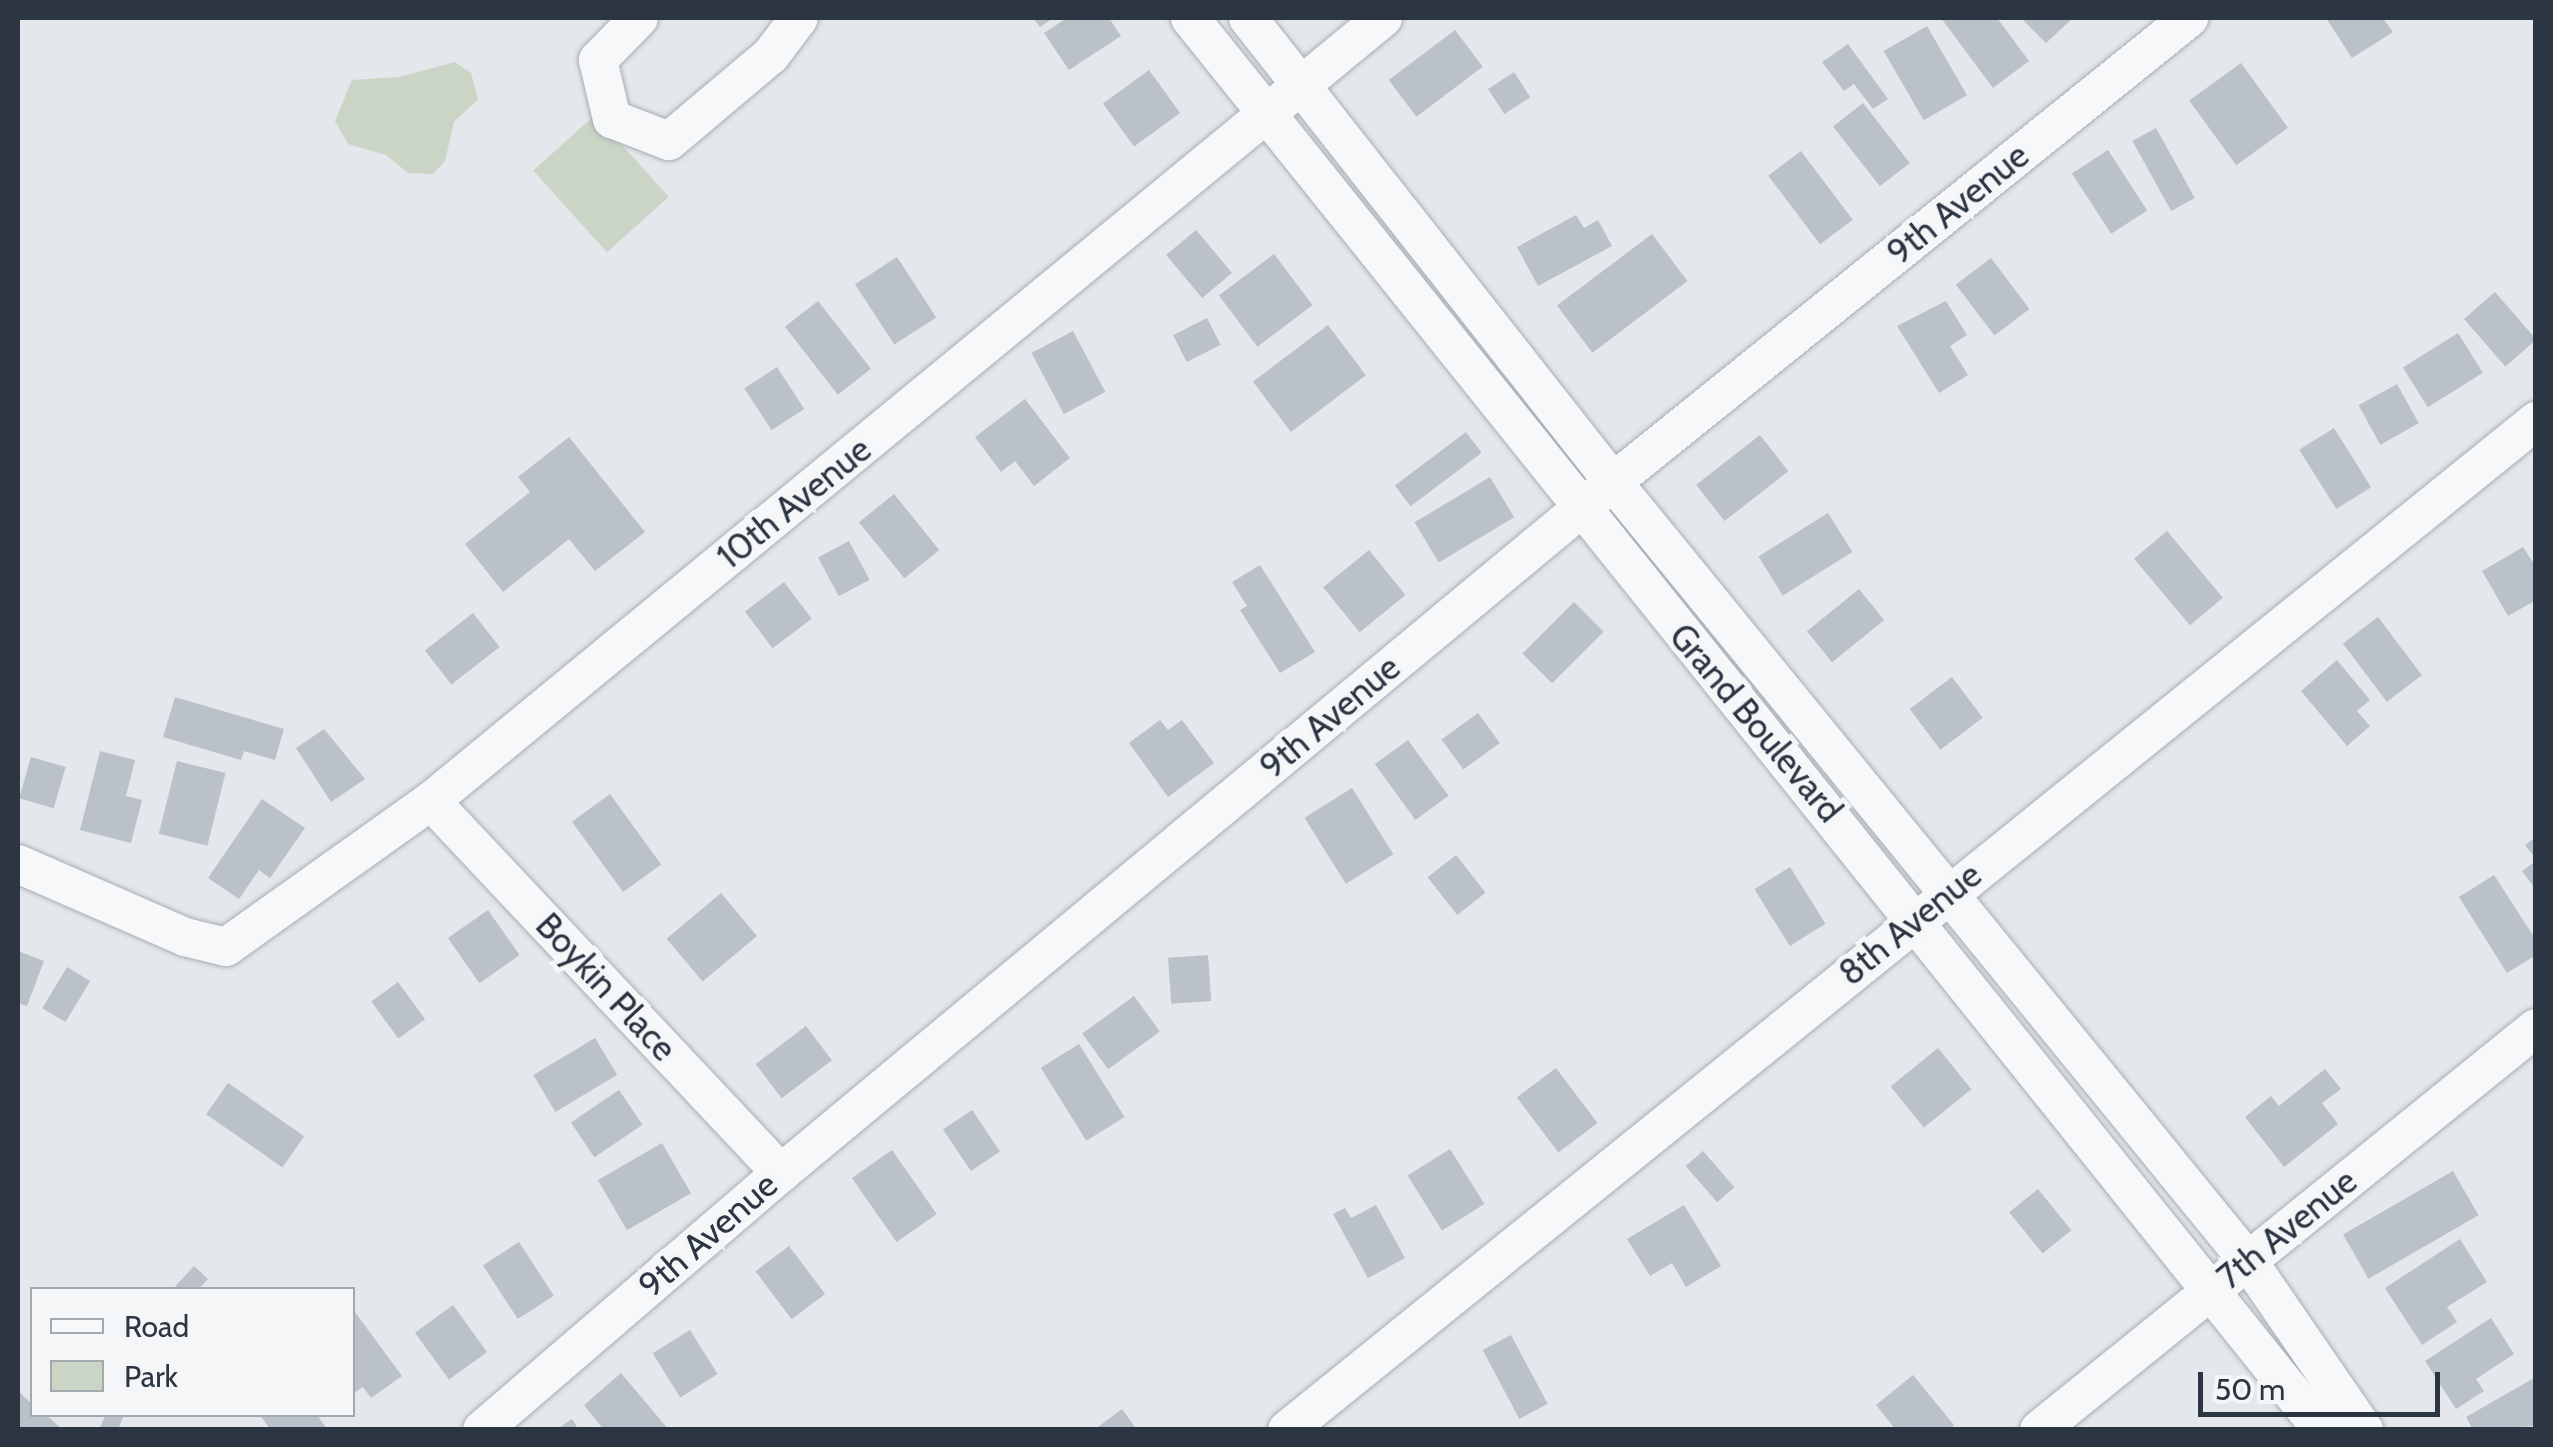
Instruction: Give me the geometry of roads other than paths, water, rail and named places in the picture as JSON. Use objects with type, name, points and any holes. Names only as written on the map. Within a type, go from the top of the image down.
[{"type":"street","points":[[639,18],[598,60],[612,119],[669,141],[771,56],[799,18]]},
{"type":"street","name":"Grand Boulevard","points":[[1190,18],[1579,510],[1918,918],[2214,1288],[2322,1430]]},
{"type":"street","name":"Grand Boulevard","points":[[1248,18],[1613,482],[1951,891],[2248,1260],[2364,1430]]},
{"type":"street","name":"10th Avenue","points":[[18,864],[185,937],[226,947],[431,801],[1383,18]]},
{"type":"street","name":"9th Avenue","points":[[482,1430],[781,1173],[1579,510],[2190,18]]},
{"type":"street","name":"8th Avenue","points":[[1287,1430],[2536,421]]},
{"type":"street","name":"Boykin Place","points":[[431,801],[781,1173]]},
{"type":"street","name":"7th Avenue","points":[[2040,1430],[2536,1028]]}]
